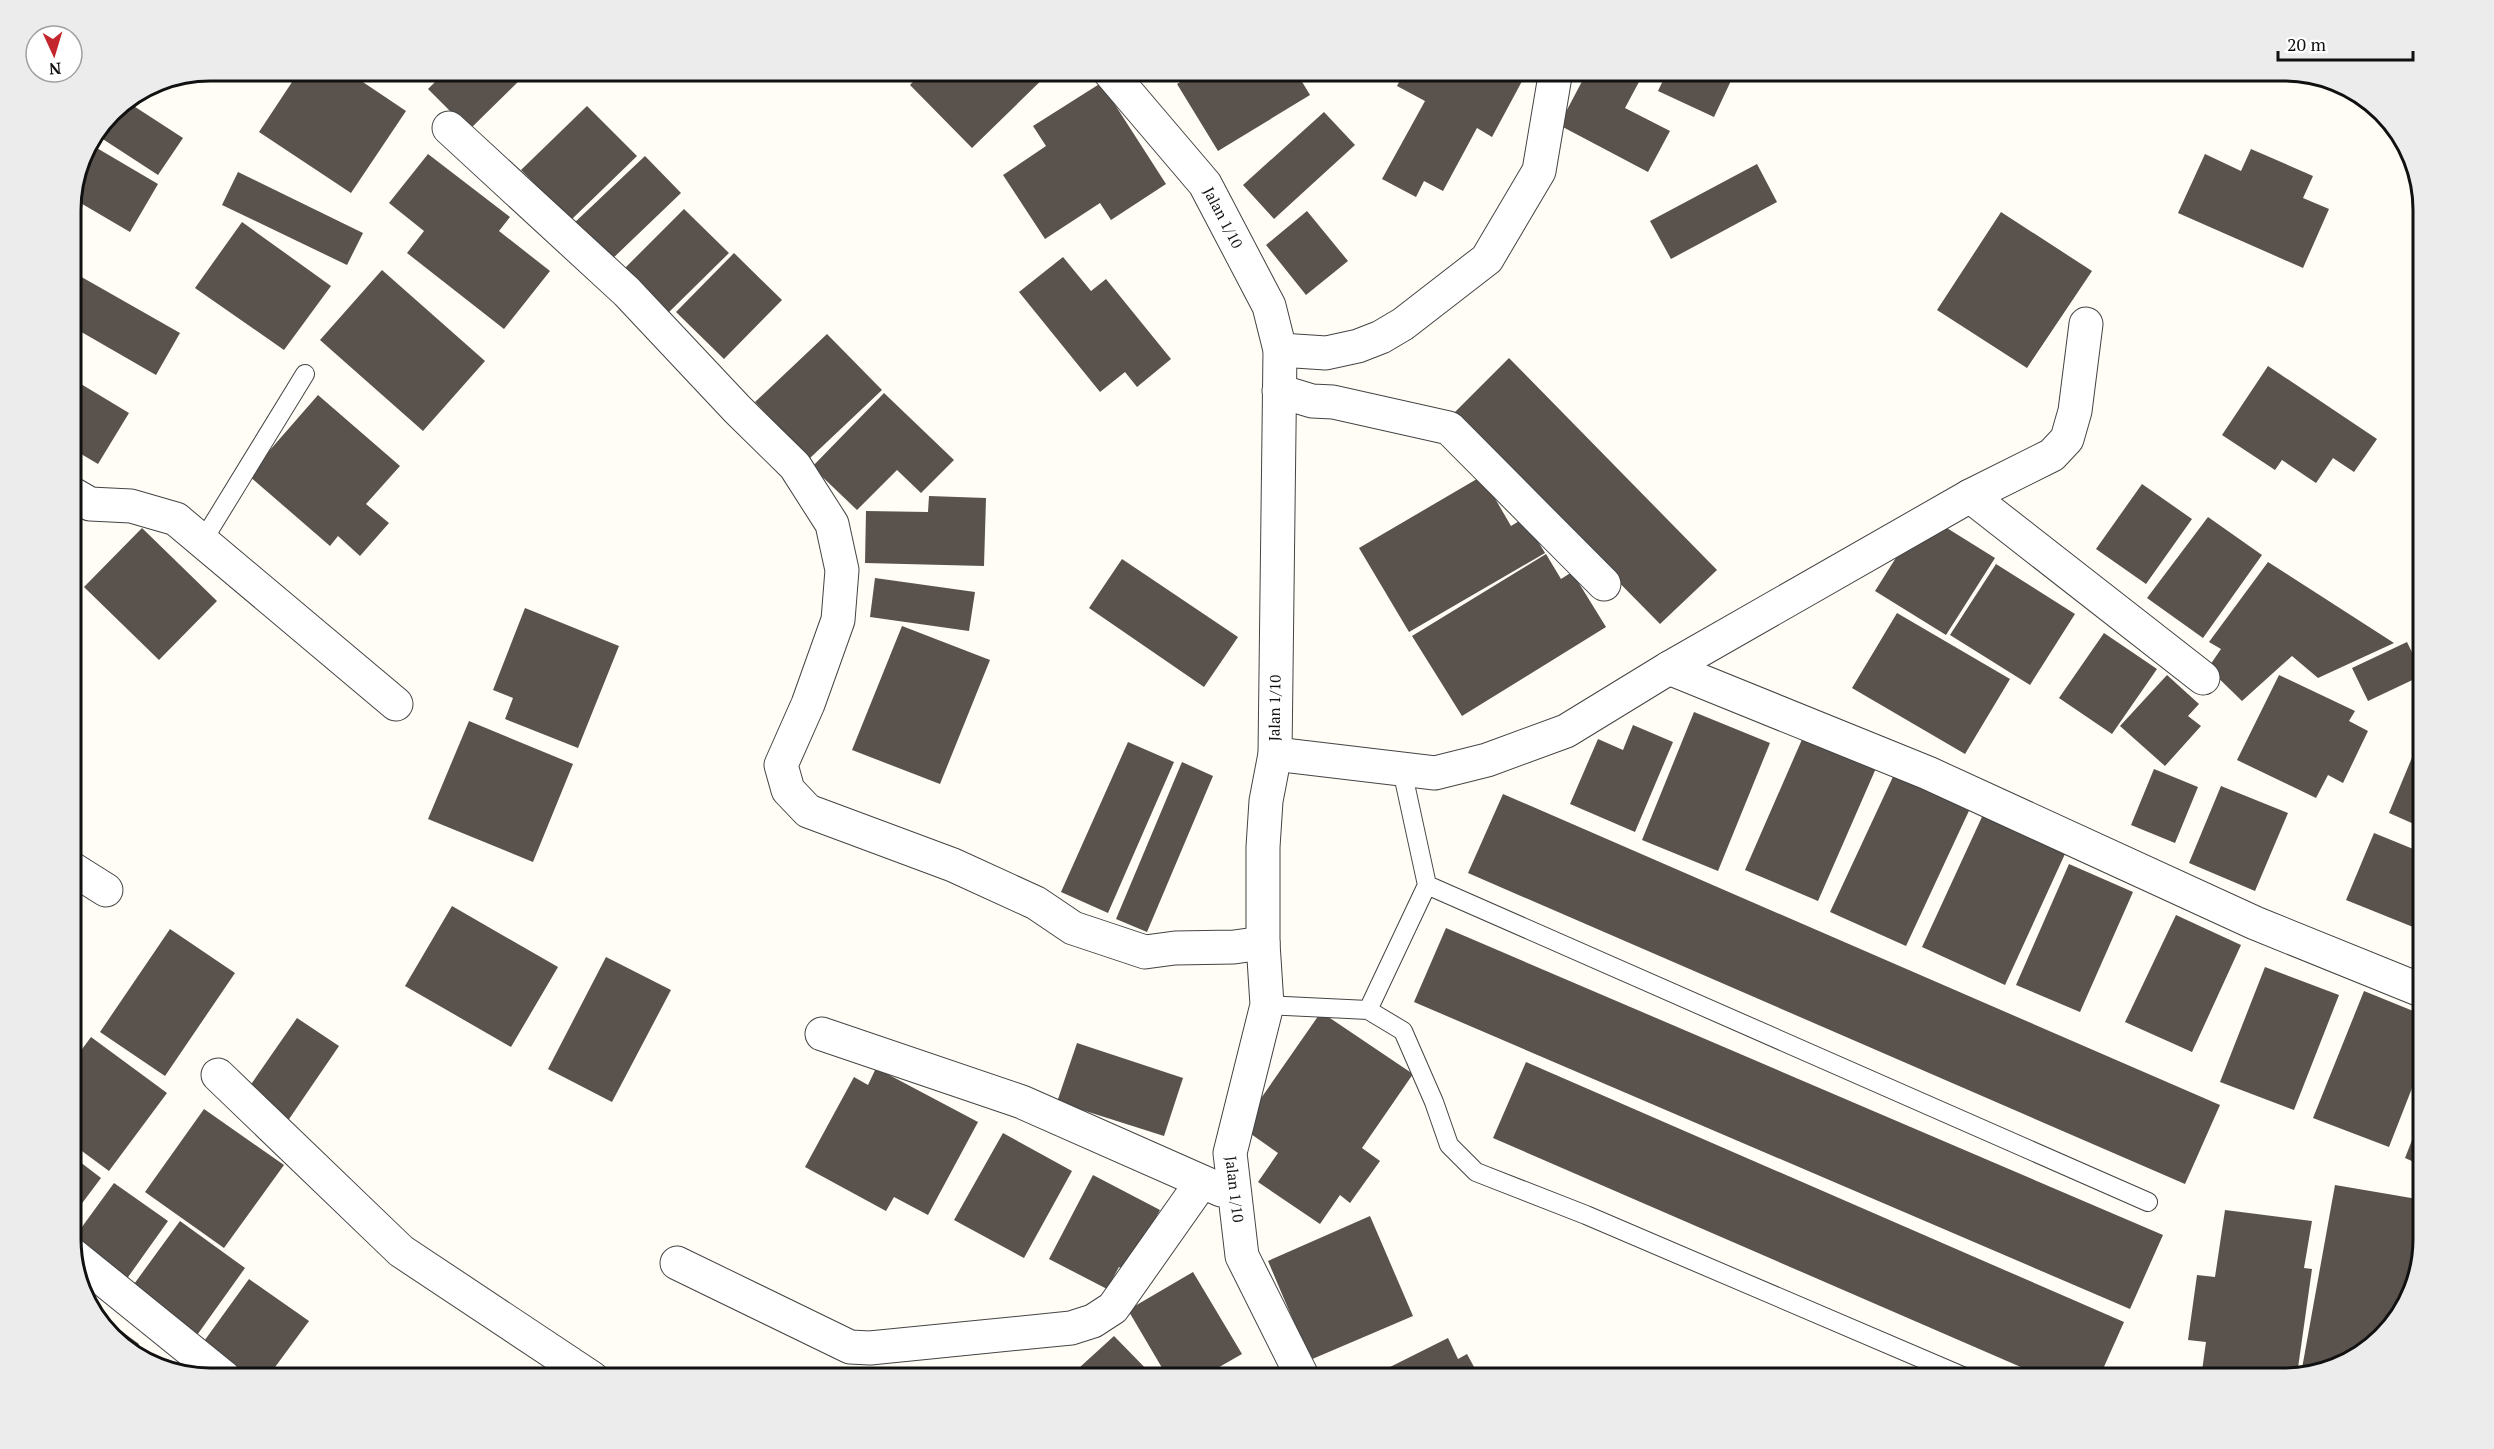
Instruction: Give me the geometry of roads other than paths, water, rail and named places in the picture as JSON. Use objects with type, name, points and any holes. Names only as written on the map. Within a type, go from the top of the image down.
[{"type":"street","name":"Jalan 1/10","points":[[1117,81],[1205,184],[1269,306],[1280,350],[1275,754],[1266,801],[1263,847],[1263,943],[1267,1005],[1230,1153],[1242,1256],[1298,1368]]},
{"type":"street","points":[[1280,350],[1326,353],[1358,346],[1381,337],[1403,324],[1487,259],[1539,171],[1554,81]]},
{"type":"street","points":[[449,128],[627,292],[737,409],[795,466],[832,524],[842,570],[838,620],[807,704],[781,765],[788,790],[808,811],[953,865],[1036,903],[1073,928],[1145,952],[1263,943]]},
{"type":"street","points":[[1275,754],[1435,774],[1487,760],[1566,731],[1669,668],[1970,496],[2052,455],[2067,439],[2075,411],[2086,324]]},
{"type":"street","points":[[1279,391],[1312,401],[1333,402],[1449,428],[1604,584]]},
{"type":"street","points":[[1970,496],[2203,678]]},
{"type":"street","points":[[81,499],[90,504],[130,506],[176,519],[396,704]]},
{"type":"street","points":[[1669,668],[1928,772],[2255,923],[2413,987]]},
{"type":"street","points":[[81,874],[106,890]]},
{"type":"street","points":[[822,1034],[1022,1102],[1201,1183],[1234,1195]]},
{"type":"street","points":[[218,1075],[401,1251],[577,1368]]},
{"type":"street","points":[[677,1263],[850,1347],[870,1348],[1071,1328],[1093,1321],[1113,1308],[1201,1183]]},
{"type":"street","points":[[83,1263],[213,1368]]},
{"type":"lane","points":[[202,542],[305,374]]},
{"type":"lane","points":[[1368,1010],[1427,885],[1402,770]]},
{"type":"lane","points":[[1427,885],[2148,1202]]},
{"type":"lane","points":[[1267,1005],[1368,1010],[1403,1031],[1434,1102],[1449,1144],[1476,1172],[1586,1215],[1944,1368]]}]
